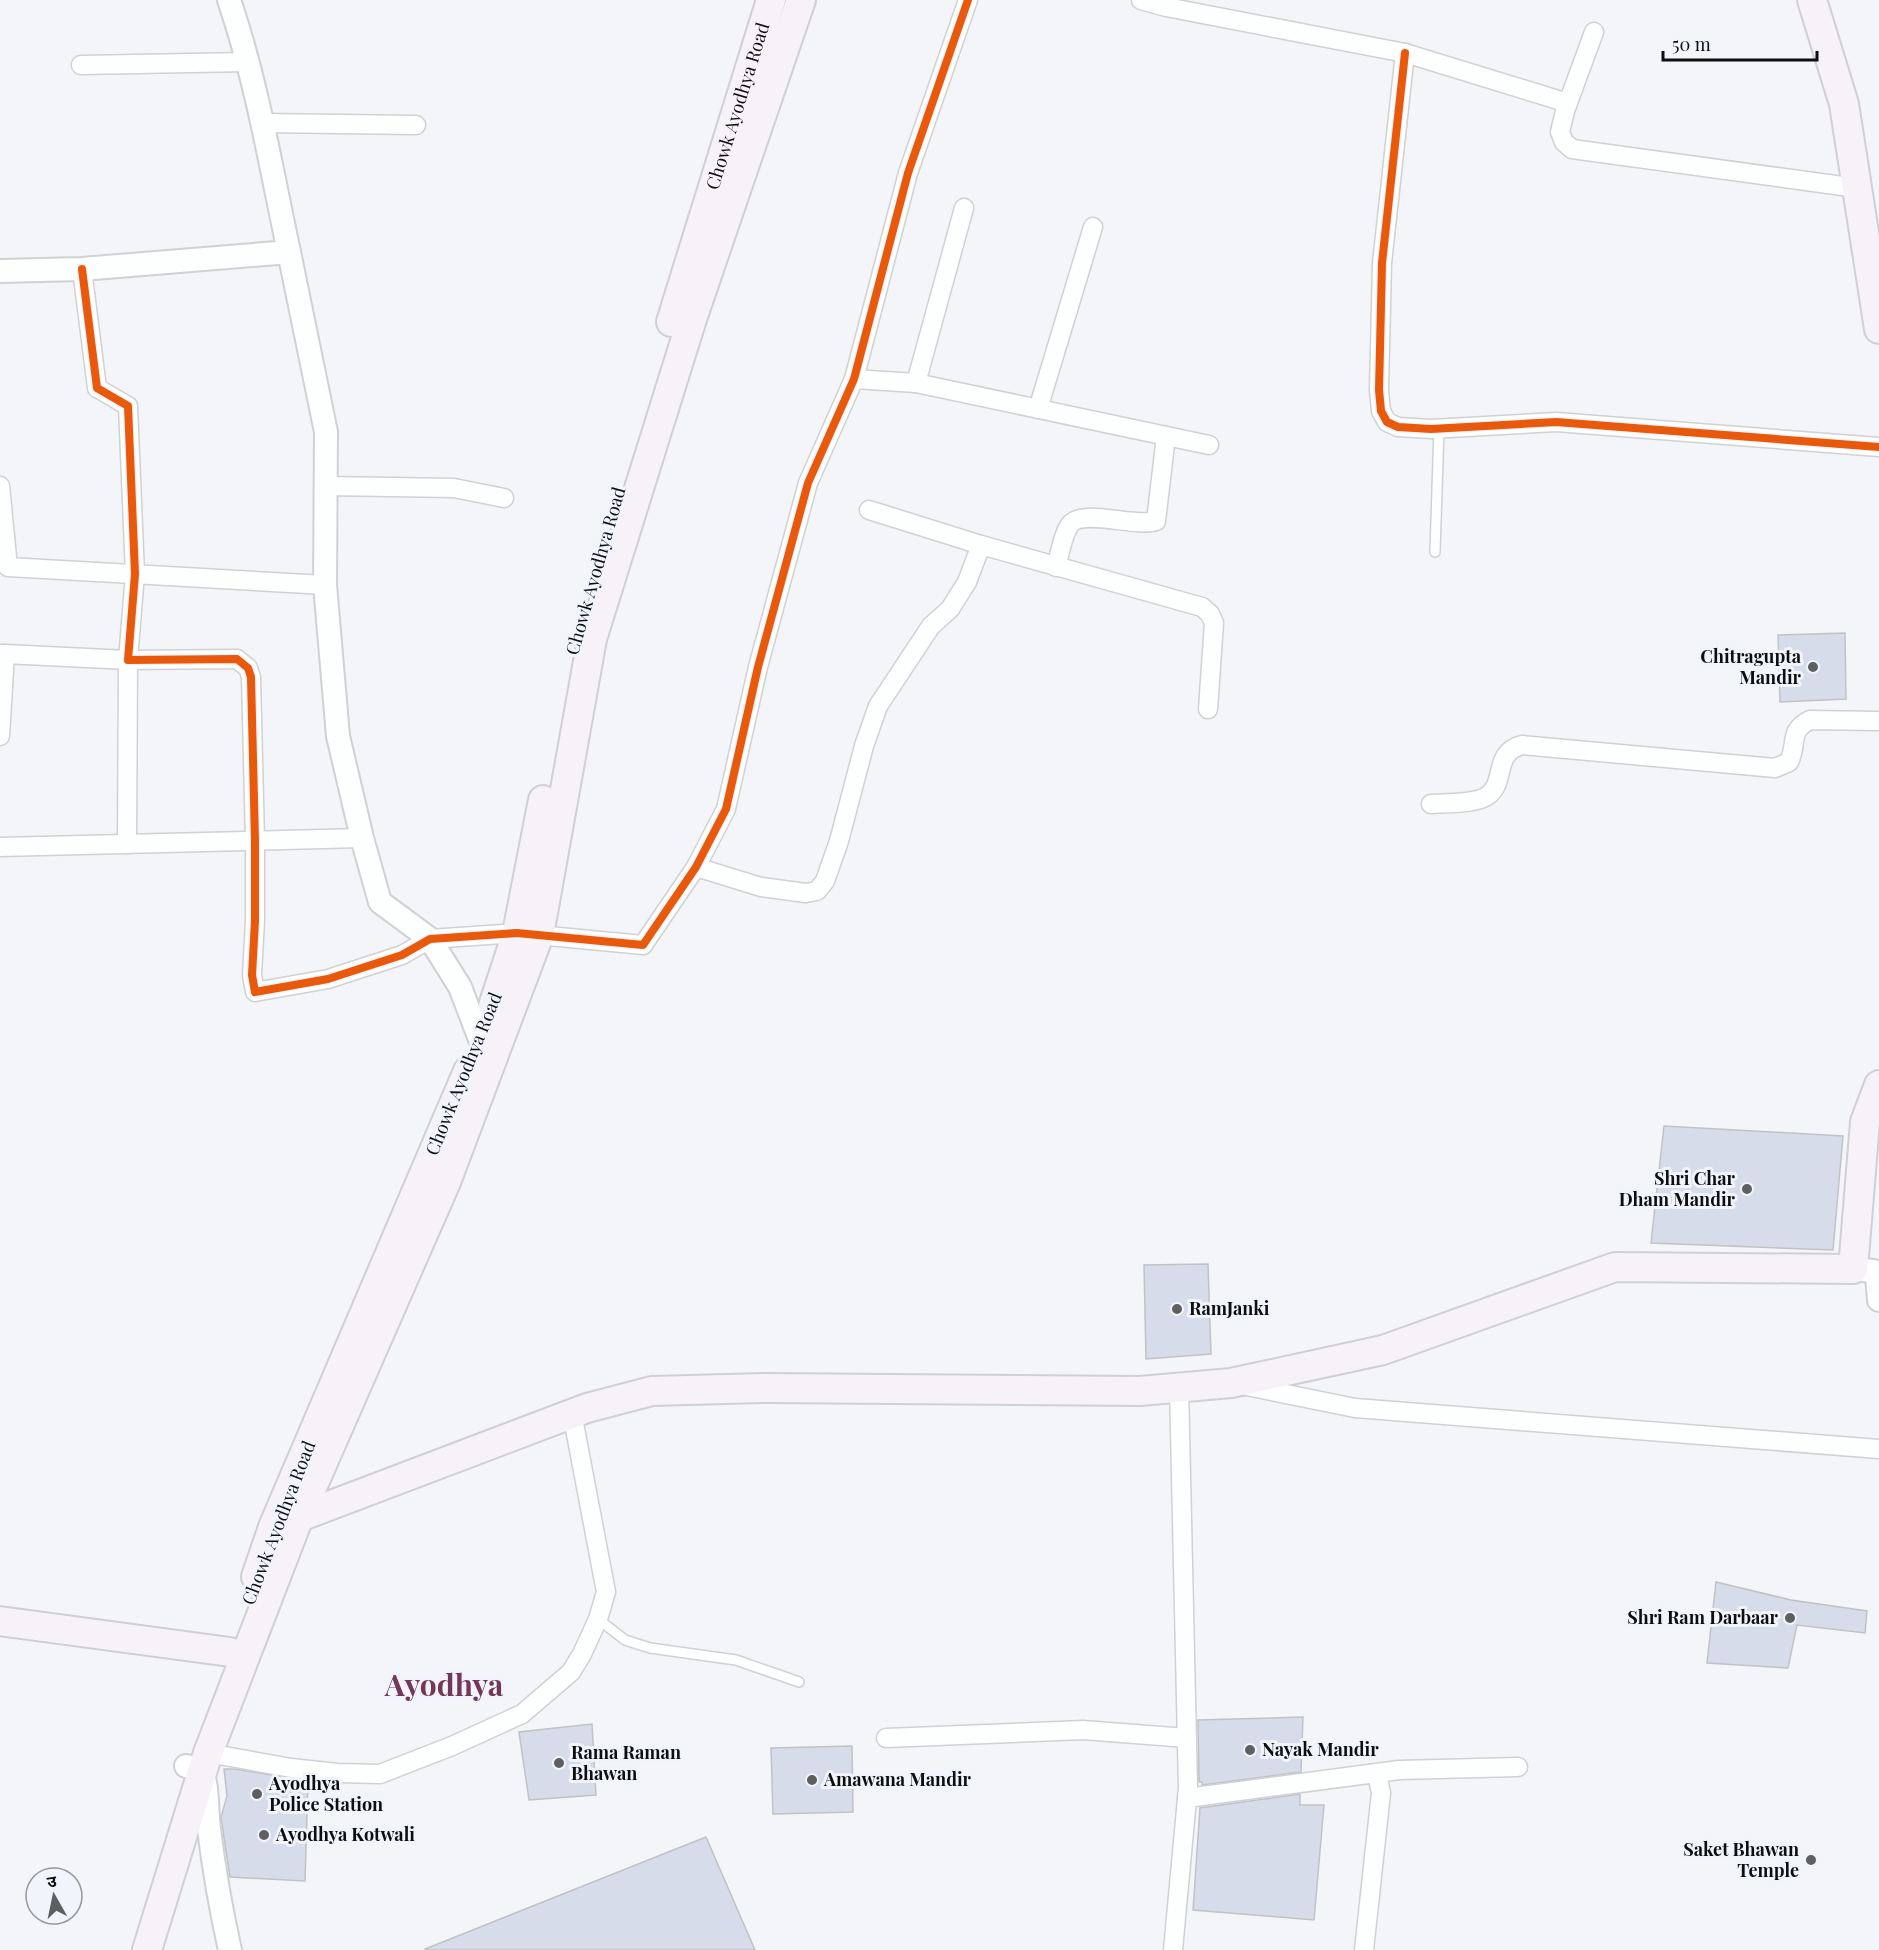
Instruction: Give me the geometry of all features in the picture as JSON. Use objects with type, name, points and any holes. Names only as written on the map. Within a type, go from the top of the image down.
[{"type":"main road","name":"Chowk Ayodhya Road","points":[[128,1950],[198,1763],[230,1652],[286,1522],[481,1042],[528,934],[578,620],[771,0]]},
{"type":"main road","points":[[147,1950],[198,1763],[286,1522],[446,1182],[528,934],[592,639],[692,320],[801,0]]},
{"type":"main road","points":[[1812,0],[1844,104],[1879,328]]},
{"type":"main road","points":[[286,1522],[572,1413],[652,1391],[778,1388],[1140,1391],[1232,1383],[1383,1350],[1615,1267],[1853,1269],[1865,1122],[1879,1085]]},
{"type":"main road","points":[[0,1621],[230,1652]]},
{"type":"street","points":[[229,0],[240,31],[262,123],[326,432],[325,585],[338,736],[362,838],[380,902],[430,939],[460,987],[481,1042]]},
{"type":"street","points":[[0,736],[3,654],[128,660],[237,659],[248,668],[251,677],[255,841],[252,975],[255,992],[328,979],[402,955],[430,939],[528,934],[643,945],[696,867],[726,809],[758,668],[808,483],[854,379],[908,173],[968,0]]},
{"type":"street","points":[[1141,0],[1166,8],[1405,53],[1568,103]]},
{"type":"street","points":[[1594,32],[1560,132],[1564,142],[1572,149],[1857,188]]},
{"type":"street","points":[[1405,53],[1382,263],[1379,390],[1381,411],[1387,422],[1398,426],[1439,428],[1556,422],[1879,447]]},
{"type":"street","points":[[81,65],[247,62]]},
{"type":"street","points":[[262,123],[416,125]]},
{"type":"street","points":[[916,383],[963,208]]},
{"type":"street","points":[[1038,409],[1093,227]]},
{"type":"street","points":[[0,272],[289,252]]},
{"type":"street","points":[[82,268],[97,388],[128,406],[135,574],[128,660],[127,844]]},
{"type":"street","points":[[854,379],[916,383],[1209,445]]},
{"type":"street","points":[[1056,567],[1068,526],[1074,520],[1099,518],[1138,523],[1156,521],[1166,436]]},
{"type":"street","points":[[0,486],[8,567],[325,585]]},
{"type":"street","points":[[326,486],[454,488],[504,498]]},
{"type":"street","points":[[869,510],[1056,567],[1202,607],[1210,614],[1214,623],[1208,709]]},
{"type":"street","points":[[696,867],[761,887],[806,893],[817,891],[825,881],[839,841],[864,746],[878,706],[931,626],[950,609],[967,582],[981,545]]},
{"type":"street","points":[[1431,804],[1481,799],[1489,795],[1494,788],[1505,754],[1514,747],[1522,745],[1775,768],[1790,762],[1795,732],[1810,720],[1879,721]]},
{"type":"street","points":[[0,847],[362,838]]},
{"type":"street","points":[[1853,1269],[1873,1271],[1877,1275],[1879,1300]]},
{"type":"street","points":[[1232,1383],[1355,1408],[1879,1449]]},
{"type":"street","points":[[1173,1950],[1186,1798],[1187,1737],[1179,1386]]},
{"type":"street","points":[[230,1950],[217,1888],[207,1816],[206,1782],[198,1763],[380,1774],[452,1746],[522,1714],[571,1672],[598,1619],[606,1592],[572,1413]]},
{"type":"street","points":[[886,1738],[1083,1730],[1187,1737]]},
{"type":"street","points":[[1186,1798],[1399,1770],[1518,1767]]},
{"type":"street","points":[[1364,1950],[1381,1793],[1377,1774]]},
{"type":"lane","points":[[1435,552],[1439,428]]},
{"type":"lane","points":[[598,1619],[625,1640],[650,1648],[736,1660],[799,1682]]},
{"type":"building","name":"Chitragupta Mandir","points":[[1845,633],[1846,699],[1780,702],[1778,635]]},
{"type":"building","name":"Shri Char Dham Mandir","points":[[1664,1126],[1843,1136],[1833,1250],[1651,1243]]},
{"type":"building","name":"RamJanki","points":[[1208,1264],[1211,1354],[1146,1359],[1144,1265]]},
{"type":"building","name":"Shri Ram Darbaar","points":[[1716,1582],[1791,1600],[1867,1611],[1865,1633],[1797,1625],[1788,1668],[1707,1663]]},
{"type":"building","name":"Nayak Mandir","points":[[1303,1717],[1301,1772],[1202,1785],[1202,1782],[1199,1782],[1198,1720]]},
{"type":"building","name":"Rama Raman Bhawan","points":[[592,1724],[596,1795],[529,1800],[519,1732]]},
{"type":"building","name":"Amawana Mandir","points":[[852,1746],[853,1812],[773,1814],[771,1748]]},
{"type":"building","name":"Ayodhya Kotwali","points":[[224,1769],[308,1781],[305,1881],[230,1877],[221,1817],[227,1796]]},
{"type":"building","points":[[1300,1794],[1300,1805],[1324,1805],[1314,1920],[1193,1910],[1200,1808]]},
{"type":"building","points":[[706,1837],[755,1950],[425,1950],[425,1949]]},
{"type":"cycle path","points":[[82,269],[97,388],[128,406],[135,574],[128,660],[237,659],[248,668],[251,677],[255,841],[252,975],[255,992],[328,979],[402,955],[430,939],[517,933],[643,945],[696,867],[726,809],[758,667],[808,483],[854,379],[908,173],[968,0]]},
{"type":"cycle path","points":[[1405,53],[1382,263],[1379,390],[1381,411],[1387,422],[1398,427],[1431,429],[1556,422],[1879,447]]},
{"type":"place","name":"Chitragupta Mandir","points":[[1813,667]]},
{"type":"place","name":"Shri Char Dham Mandir","points":[[1747,1189]]},
{"type":"place","name":"RamJanki","points":[[1177,1309]]},
{"type":"place","name":"Shri Ram Darbaar","points":[[1790,1618]]},
{"type":"place","name":"Nayak Mandir","points":[[1250,1750]]},
{"type":"place","name":"Rama Raman Bhawan","points":[[559,1763]]},
{"type":"place","name":"Amawana Mandir","points":[[812,1780]]},
{"type":"place","name":"Ayodhya Police Station","points":[[257,1794]]},
{"type":"place","name":"Ayodhya Kotwali","points":[[264,1835]]},
{"type":"place","name":"Saket Bhawan Temple","points":[[1811,1860]]},
{"type":"district","name":"Ayodhya","points":[[444,1686]]}]
